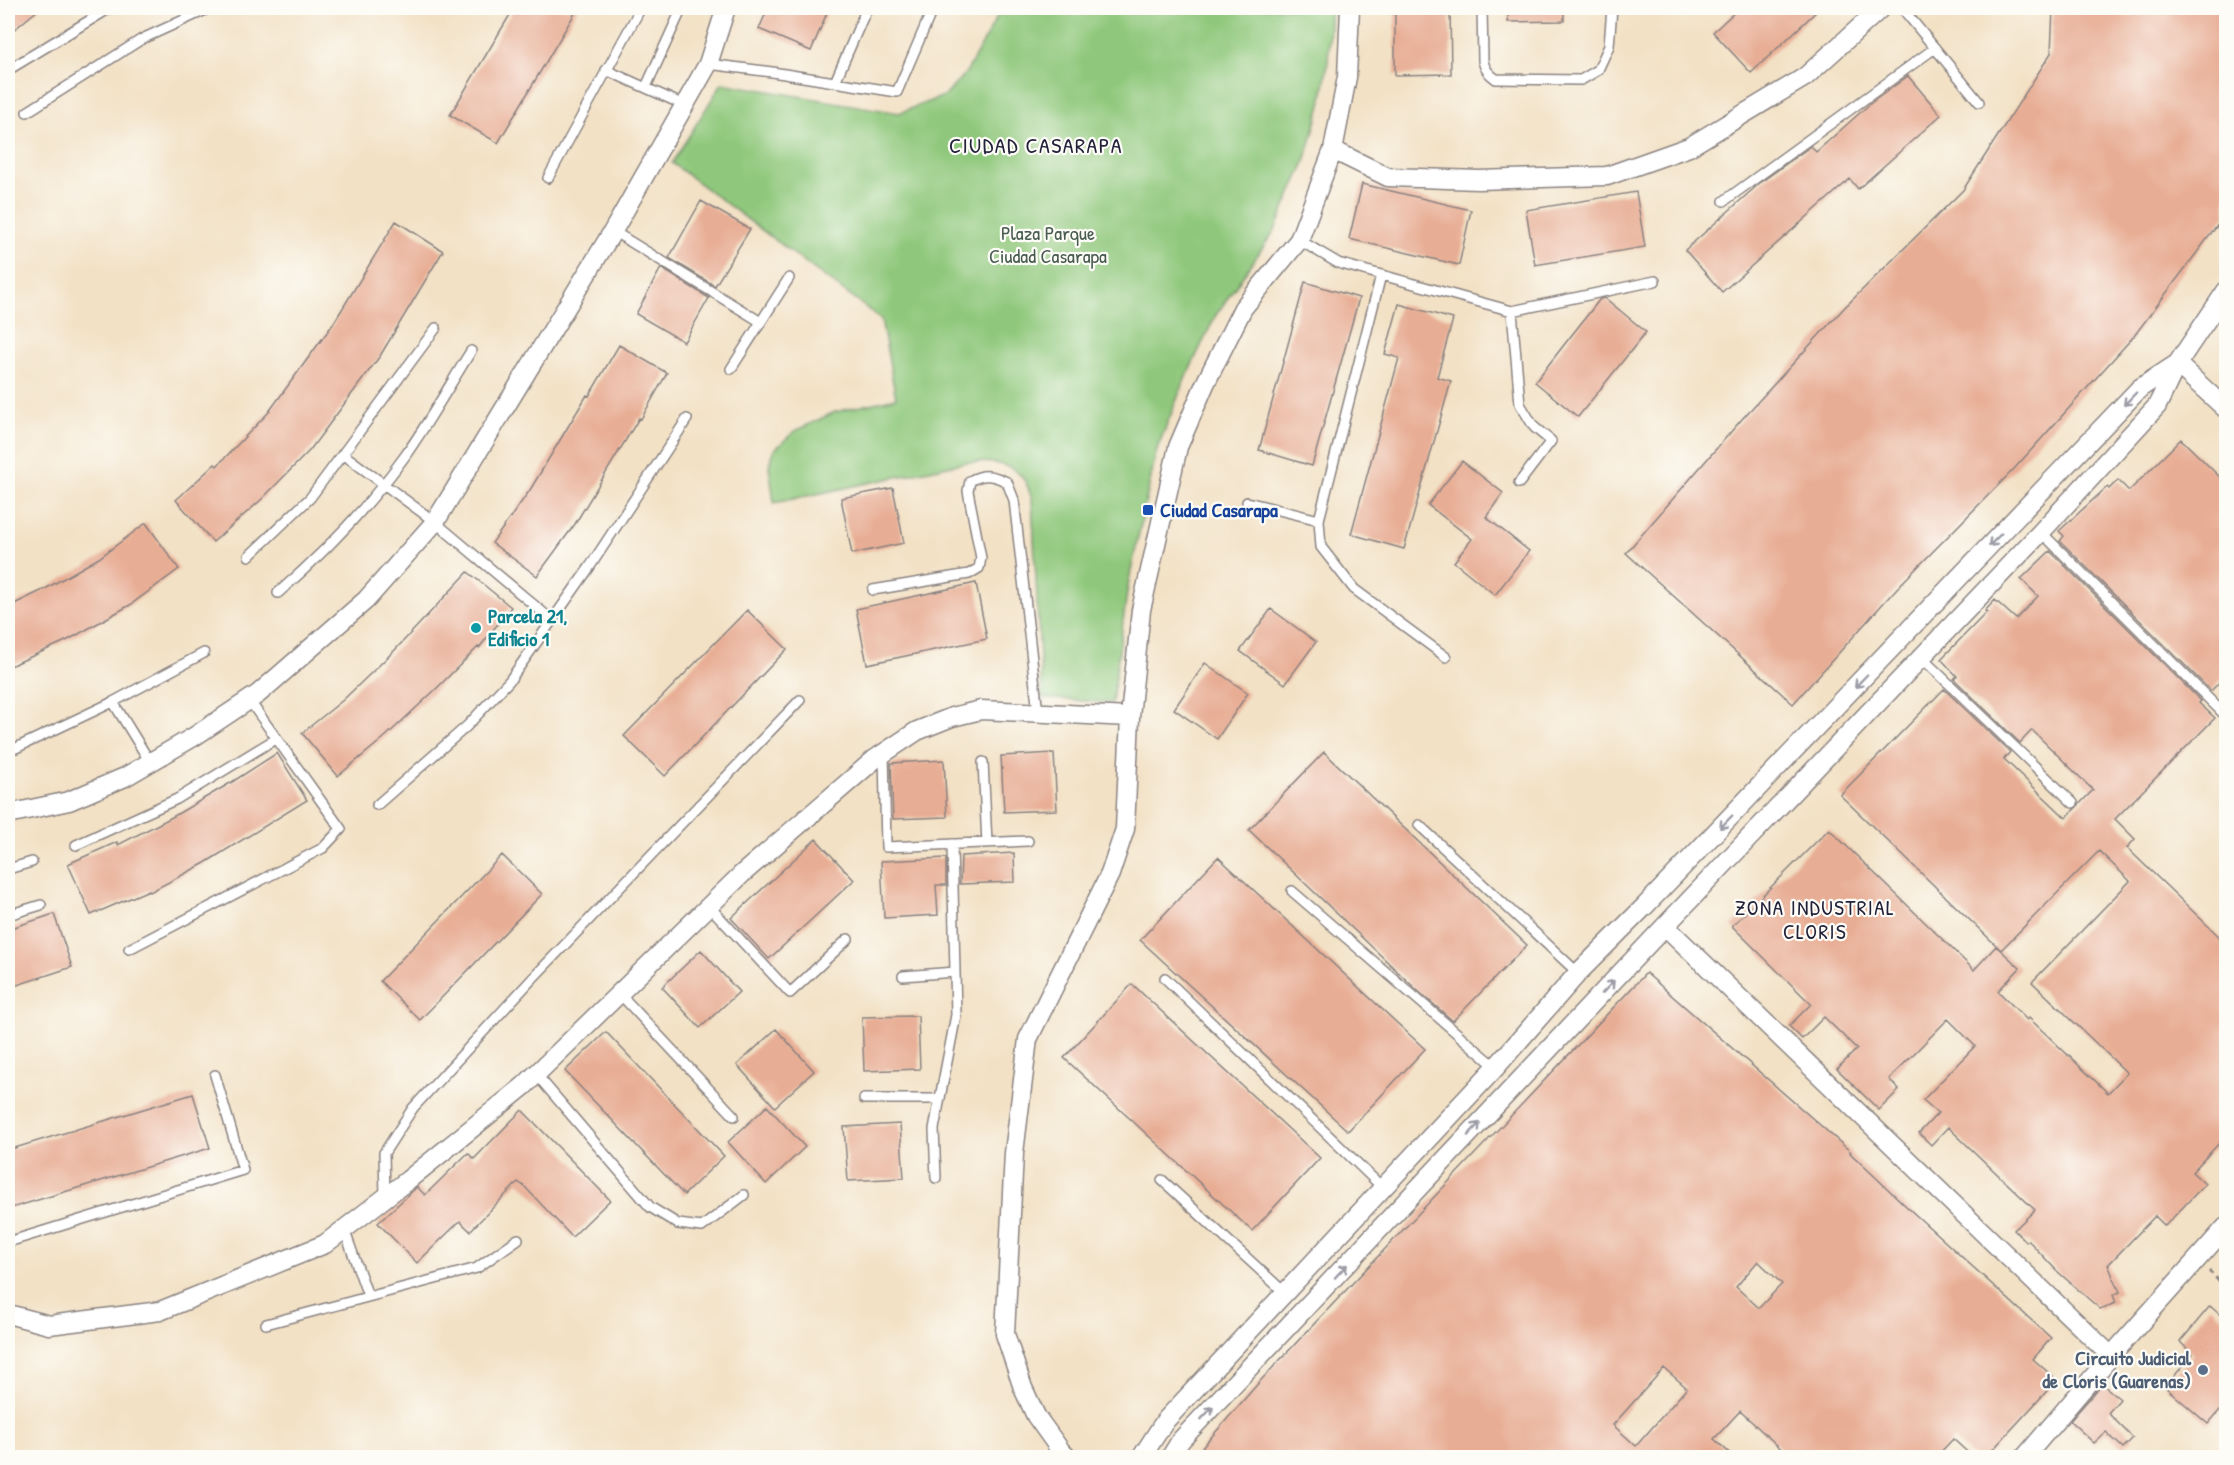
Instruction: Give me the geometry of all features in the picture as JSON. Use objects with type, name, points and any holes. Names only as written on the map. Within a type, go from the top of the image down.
[{"type":"street","points":[[8,814],[69,801],[125,777],[195,736],[249,700],[366,600],[435,522],[613,231],[708,64],[726,8]]},
{"type":"street","points":[[1068,1458],[1036,1416],[1023,1388],[1005,1334],[1014,1153],[1028,1039],[1110,874],[1125,829],[1130,717],[1141,610],[1178,447],[1205,384],[1243,308],[1299,240],[1333,150],[1347,77],[1350,8]]},
{"type":"street","points":[[1333,150],[1388,177],[1479,180],[1607,176],[1689,147],[1805,77],[1881,8]]},
{"type":"street","points":[[1170,1458],[1181,1440],[1920,656],[2041,532],[2157,406],[2177,364],[2226,291]]},
{"type":"street","points":[[2177,364],[2226,409]]},
{"type":"street","points":[[1141,1458],[1165,1420],[1496,1067],[1578,973],[2140,388],[2177,364]]},
{"type":"street","points":[[8,1314],[49,1325],[160,1311],[326,1244],[536,1074],[742,873],[884,753],[917,731],[952,717],[981,710],[1130,717]]},
{"type":"street","points":[[1665,926],[2110,1356]]},
{"type":"street","points":[[2024,1458],[2110,1356],[2226,1227]]},
{"type":"lane","points":[[8,70],[110,8]]},
{"type":"lane","points":[[27,112],[142,39],[210,8]]},
{"type":"lane","points":[[646,87],[682,8]]},
{"type":"lane","points":[[835,82],[867,8]]},
{"type":"lane","points":[[708,64],[897,92],[933,8]]},
{"type":"lane","points":[[1482,8],[1483,61],[1485,69],[1496,80],[1581,80],[1598,70],[1609,46],[1612,8]]},
{"type":"lane","points":[[1902,8],[1979,102]]},
{"type":"lane","points":[[548,178],[638,13]]},
{"type":"lane","points":[[1724,201],[1935,48]]},
{"type":"lane","points":[[606,70],[684,105]]},
{"type":"lane","points":[[613,231],[761,322]]},
{"type":"lane","points":[[1299,240],[1338,263],[1512,311],[1655,280]]},
{"type":"lane","points":[[1381,275],[1319,520],[1321,547],[1354,589],[1446,657]]},
{"type":"lane","points":[[731,369],[789,278]]},
{"type":"lane","points":[[1512,311],[1520,404],[1534,427],[1551,441],[1519,483]]},
{"type":"lane","points":[[249,556],[310,498],[436,328]]},
{"type":"lane","points":[[278,593],[361,512],[405,456],[471,351]]},
{"type":"lane","points":[[377,805],[467,726],[510,680],[553,621],[687,419]]},
{"type":"lane","points":[[343,454],[435,522],[553,621]]},
{"type":"lane","points":[[873,590],[969,574],[979,568],[981,558],[968,492],[970,481],[987,475],[1007,482],[1014,500],[1038,713]]},
{"type":"lane","points":[[1247,502],[1319,520]]},
{"type":"lane","points":[[2041,532],[2226,716]]},
{"type":"lane","points":[[16,748],[113,702],[204,653]]},
{"type":"lane","points":[[1920,656],[2073,803]]},
{"type":"lane","points":[[129,949],[322,848],[341,829],[249,700]]},
{"type":"lane","points":[[386,1197],[384,1153],[413,1108],[532,979],[800,700]]},
{"type":"lane","points":[[113,702],[150,762]]},
{"type":"lane","points":[[76,845],[177,799],[277,738]]},
{"type":"lane","points":[[884,753],[886,847],[1028,841]]},
{"type":"lane","points":[[983,762],[987,843]]},
{"type":"lane","points":[[1419,825],[1578,973]]},
{"type":"lane","points":[[936,1179],[934,1129],[956,1015],[952,844]]},
{"type":"lane","points":[[8,869],[32,862]]},
{"type":"lane","points":[[1292,891],[1496,1067]]},
{"type":"lane","points":[[8,915],[41,905]]},
{"type":"lane","points":[[709,906],[790,993],[848,939]]},
{"type":"lane","points":[[903,976],[955,972]]},
{"type":"lane","points":[[1165,978],[1383,1188]]},
{"type":"lane","points":[[619,993],[734,1116]]},
{"type":"lane","points":[[536,1074],[650,1207],[678,1224],[702,1227],[744,1195]]},
{"type":"lane","points":[[8,1242],[243,1170],[215,1075]]},
{"type":"lane","points":[[864,1099],[940,1099]]},
{"type":"lane","points":[[1162,1180],[1284,1292]]},
{"type":"lane","points":[[344,1229],[368,1296]]},
{"type":"lane","points":[[266,1324],[477,1268],[518,1239]]},
{"type":"path","points":[[2197,1260],[2226,1288]]},
{"type":"green space","name":"Plaza Parque Ciudad Casarapa","points":[[1002,8],[1331,8],[1328,61],[1321,105],[1305,162],[1275,230],[1216,315],[1186,377],[1157,449],[1128,585],[1112,703],[1042,698],[1032,500],[1025,481],[1014,470],[999,464],[967,462],[774,503],[769,466],[774,450],[795,431],[835,412],[896,398],[881,319],[672,163],[722,83],[899,113],[946,95],[967,71]]},
{"type":"building","points":[[8,8],[40,8],[8,35]]},
{"type":"building","points":[[514,8],[578,8],[498,143],[450,115]]},
{"type":"building","points":[[768,8],[829,8],[811,51],[759,29]]},
{"type":"building","points":[[1395,8],[1450,8],[1451,74],[1395,75]]},
{"type":"building","points":[[1508,8],[1564,8],[1564,21],[1508,22]]},
{"type":"building","points":[[1739,8],[1820,8],[1751,73],[1713,32]]},
{"type":"building","points":[[2053,8],[2226,8],[2226,214],[2134,336],[2014,469],[1897,588],[1793,704],[1626,553],[1742,419],[1844,308],[1963,190],[2051,53]]},
{"type":"building","points":[[1908,76],[1941,115],[1858,189],[1850,179],[1722,292],[1685,250],[1761,182],[1811,146],[1816,152],[1871,103]]},
{"type":"building","points":[[1362,184],[1471,210],[1459,265],[1349,239]]},
{"type":"building","points":[[1636,192],[1645,247],[1535,265],[1526,210]]},
{"type":"building","points":[[701,201],[750,229],[715,286],[669,258]]},
{"type":"building","points":[[396,221],[443,251],[380,356],[310,450],[261,500],[213,542],[176,500],[215,464],[217,466],[268,413],[333,324]]},
{"type":"building","points":[[661,268],[709,298],[684,342],[636,314]]},
{"type":"building","points":[[1305,282],[1359,298],[1312,466],[1259,450]]},
{"type":"building","points":[[1605,298],[1646,332],[1578,417],[1535,382],[1600,299]]},
{"type":"building","points":[[1399,304],[1453,319],[1437,377],[1451,381],[1404,549],[1351,534],[1399,358],[1385,354]]},
{"type":"building","points":[[619,345],[667,373],[575,524],[537,576],[492,543],[530,490]]},
{"type":"building","points":[[2181,439],[2226,483],[2226,675],[2211,691],[2060,541],[2064,536],[2059,531],[2107,487],[2109,489],[2118,480],[2129,491]]},
{"type":"building","points":[[1462,461],[1503,493],[1486,517],[1529,551],[1495,595],[1454,562],[1472,539],[1428,505]]},
{"type":"building","points":[[893,488],[904,543],[852,554],[841,498]]},
{"type":"building","points":[[146,523],[179,569],[130,605],[68,640],[8,667],[8,607],[99,558]]},
{"type":"building","points":[[2050,551],[2201,701],[2199,703],[2215,718],[2115,819],[2135,839],[2127,848],[2226,943],[2226,1136],[2192,1172],[2205,1184],[2165,1226],[2155,1216],[2108,1265],[2120,1292],[2113,1295],[2116,1303],[2100,1309],[2057,1271],[2028,1240],[2026,1242],[2014,1230],[2035,1210],[1948,1127],[1931,1145],[1919,1133],[1938,1113],[1923,1100],[1975,1046],[1948,1019],[1889,1079],[1899,1090],[1879,1110],[1837,1069],[1857,1049],[1824,1017],[1802,1039],[1789,1026],[1811,1004],[1732,926],[1829,829],[1974,970],[1996,946],[2020,968],[1998,991],[2108,1093],[2127,1073],[2032,982],[2130,881],[2099,851],[2001,950],[1840,795],[1944,689],[2010,752],[2004,759],[2066,818],[2093,790],[2032,730],[2020,743],[1954,679],[1957,676],[1941,659],[1987,612],[1985,611],[1995,600],[2016,619],[2038,596],[2021,579]]},
{"type":"building","points":[[468,572],[511,607],[479,648],[385,737],[338,776],[302,733],[343,700],[395,650]]},
{"type":"building","points":[[976,583],[987,639],[867,664],[856,609]]},
{"type":"building","points":[[1271,609],[1316,642],[1285,684],[1240,651]]},
{"type":"building","points":[[747,610],[787,649],[665,776],[624,736]]},
{"type":"building","points":[[1205,663],[1248,693],[1217,739],[1174,709]]},
{"type":"building","points":[[1324,752],[1527,945],[1453,1021],[1417,990],[1249,830]]},
{"type":"building","points":[[277,753],[307,800],[205,863],[150,892],[149,890],[91,915],[68,864],[117,842],[118,845],[174,816]]},
{"type":"building","points":[[1054,753],[1057,810],[1004,812],[1001,756]]},
{"type":"building","points":[[944,760],[947,817],[893,819],[891,763]]},
{"type":"building","points":[[816,839],[854,880],[769,959],[731,918]]},
{"type":"building","points":[[1014,853],[1015,882],[960,884],[961,856]]},
{"type":"building","points":[[502,855],[542,894],[420,1020],[380,981]]},
{"type":"building","points":[[1218,857],[1425,1049],[1348,1131],[1140,940]]},
{"type":"building","points":[[946,858],[946,885],[936,885],[938,915],[884,918],[881,861]]},
{"type":"building","points":[[54,914],[72,967],[8,988],[8,929]]},
{"type":"building","points":[[701,950],[739,992],[700,1028],[662,987]]},
{"type":"building","points":[[1646,973],[1851,1152],[1907,1207],[2051,1338],[2033,1359],[2057,1380],[1985,1458],[1974,1458],[1953,1439],[1935,1458],[1791,1458],[1740,1411],[1714,1439],[1735,1458],[1193,1458],[1262,1379]],"holes":[[[1758,1261],[1782,1284],[1759,1308],[1736,1287]],[[1664,1368],[1687,1388],[1636,1446],[1613,1425]]]},
{"type":"building","points":[[1132,984],[1320,1158],[1252,1231],[1064,1058]]},
{"type":"building","points":[[918,1016],[920,1069],[864,1071],[862,1017]]},
{"type":"building","points":[[776,1029],[814,1071],[775,1107],[737,1065]]},
{"type":"building","points":[[606,1032],[724,1156],[684,1195],[565,1071]]},
{"type":"building","points":[[193,1094],[210,1148],[8,1209],[8,1150]]},
{"type":"building","points":[[767,1106],[805,1147],[766,1184],[728,1142]]},
{"type":"building","points":[[522,1110],[610,1200],[572,1237],[518,1182],[470,1231],[460,1221],[417,1263],[378,1223],[417,1187],[425,1195],[468,1153],[474,1159]]},
{"type":"building","points":[[900,1124],[904,1178],[848,1181],[844,1127]]},
{"type":"building","name":"Circuito Judicial de Cloris (Guarenas)","points":[[2210,1306],[2226,1320],[2226,1403],[2208,1424],[2165,1387],[2193,1354],[2180,1342]]},
{"type":"building","points":[[2102,1384],[2120,1399],[2108,1413],[2133,1438],[2123,1448],[2106,1432],[2094,1443],[2070,1421]]},
{"type":"place","name":"Ciudad Casarapa","points":[[1148,510]]},
{"type":"place","name":"Parcela 21, Edificio 1","points":[[476,628]]},
{"type":"place","name":"Circuito Judicial de Cloris (Guarenas)","points":[[2203,1370]]},
{"type":"district","name":"CIUDAD CASARAPA","points":[[1036,145]]},
{"type":"district","name":"ZONA INDUSTRIAL CLORIS","points":[[1815,920]]}]
